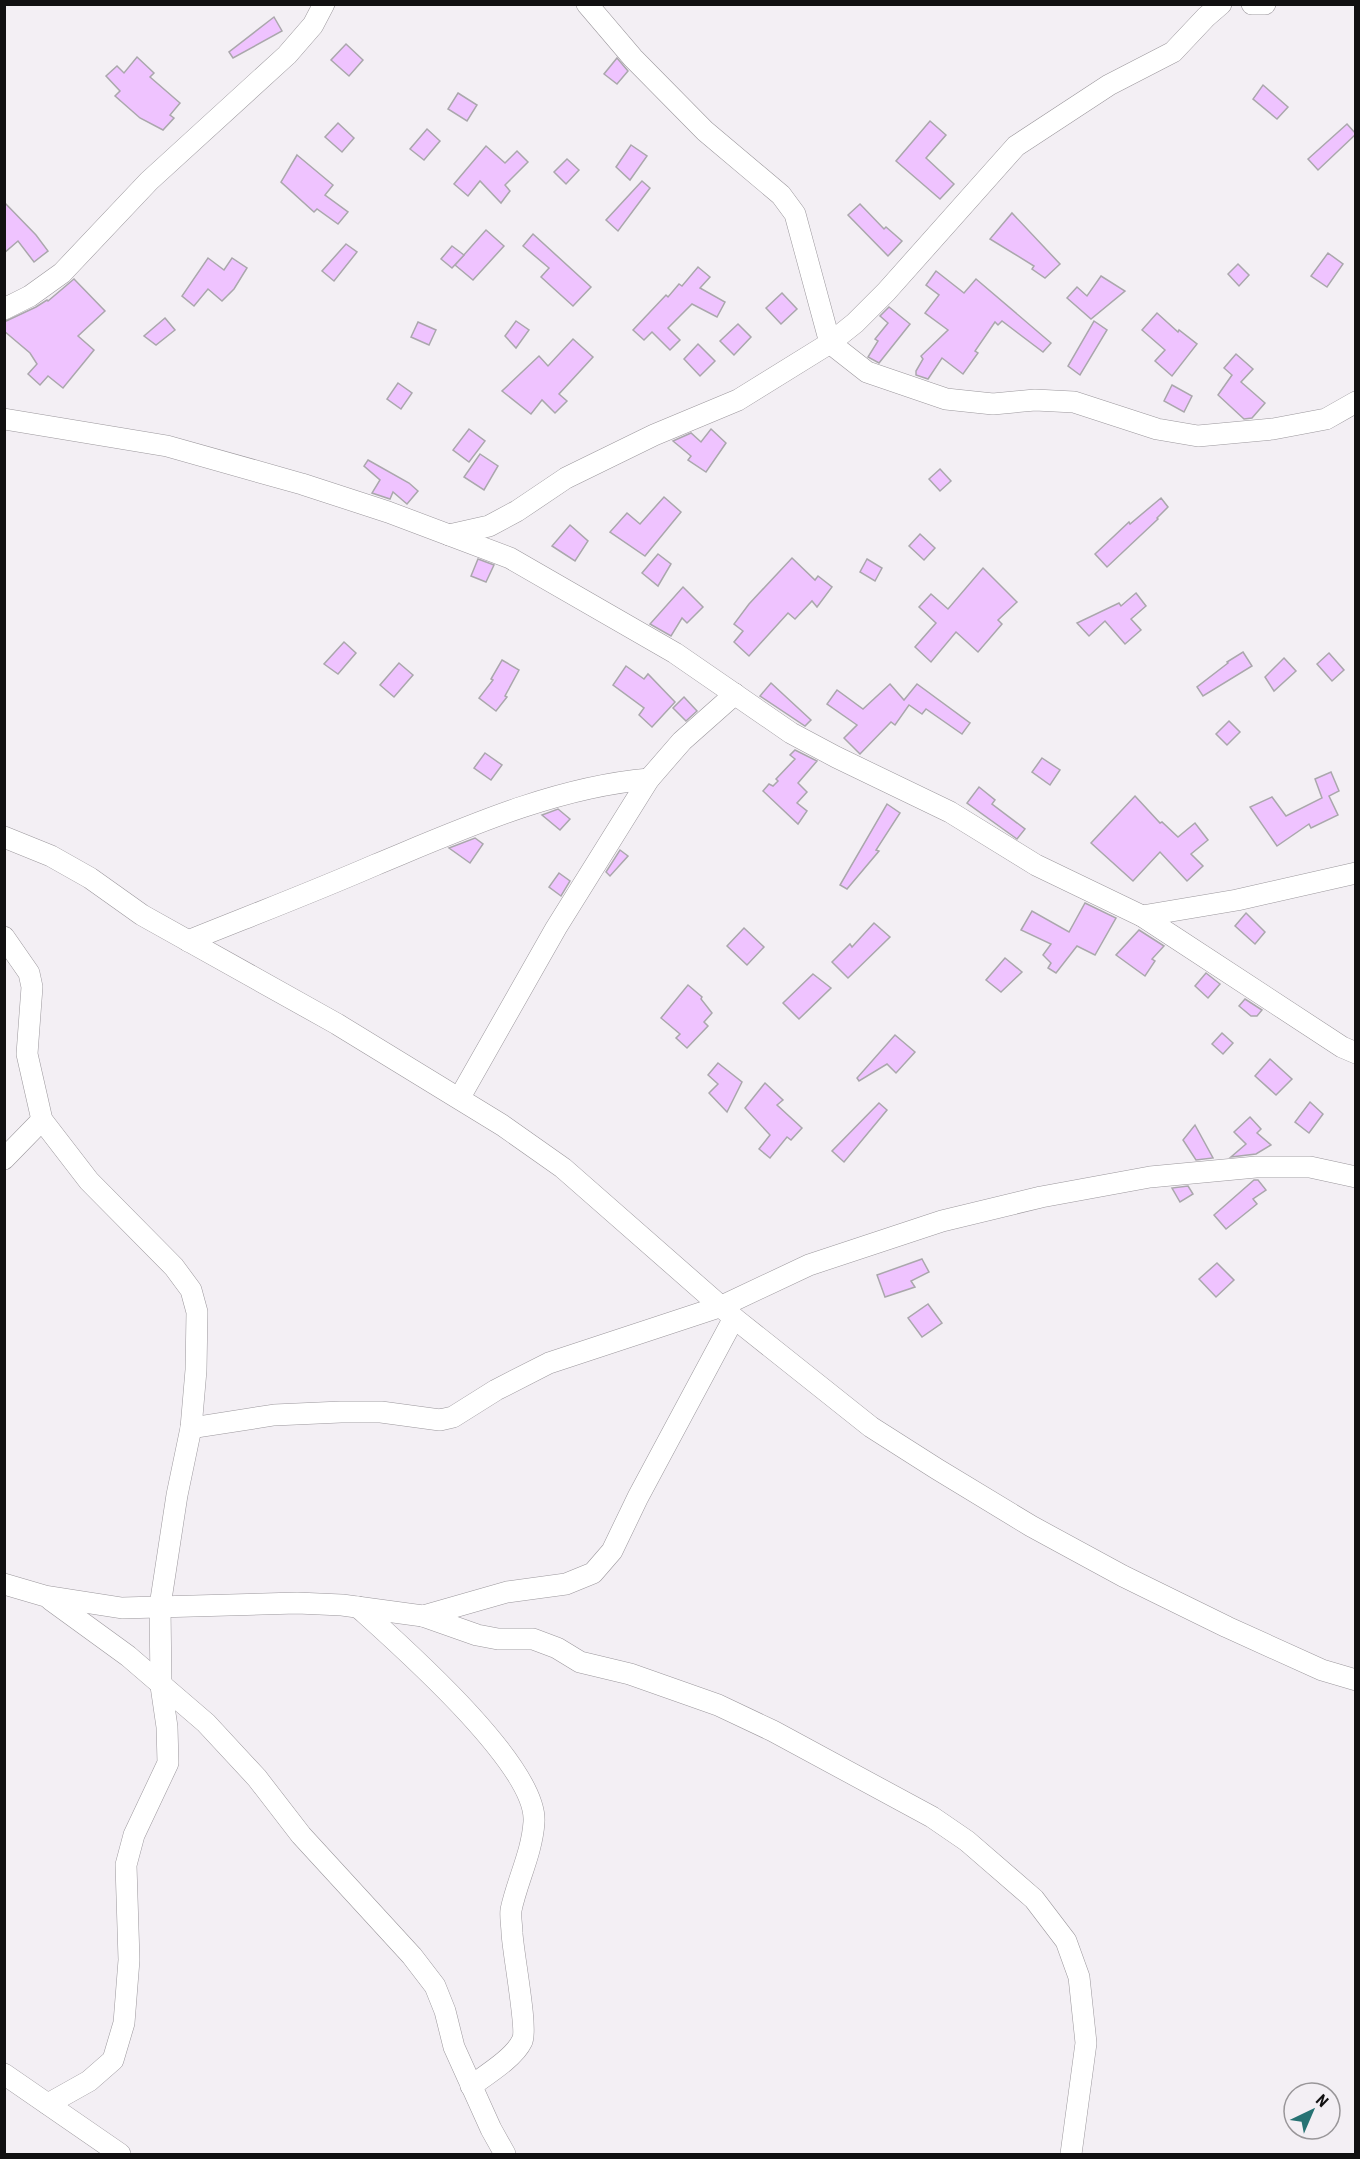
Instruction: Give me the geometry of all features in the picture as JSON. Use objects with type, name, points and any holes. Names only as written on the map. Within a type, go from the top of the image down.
[{"type":"street","points":[[4,309],[30,296],[62,273],[149,182],[287,55],[313,25],[324,4]]},
{"type":"street","points":[[587,4],[633,58],[705,131],[781,195],[795,214],[830,343],[867,372],[946,399],[993,404],[1035,400],[1074,402],[1157,429],[1198,436],[1273,429],[1326,419],[1356,402]]},
{"type":"street","points":[[449,535],[489,526],[517,511],[566,478],[654,435],[738,400],[830,343],[855,323],[886,292],[1016,146],[1109,85],[1173,52],[1221,4]]},
{"type":"street","points":[[1252,4],[1265,4]]},
{"type":"street","points":[[4,419],[167,446],[302,484],[388,512],[510,558],[675,653],[791,733],[950,812],[1036,865],[1142,916],[1226,973],[1342,1047],[1356,1053]]},
{"type":"street","points":[[460,1097],[556,928],[649,779],[682,741],[735,694]]},
{"type":"street","points":[[188,940],[506,812],[590,788],[649,779]]},
{"type":"street","points":[[4,837],[51,856],[90,878],[142,915],[281,992],[460,1097],[563,1168],[678,1271],[871,1427],[1031,1526],[1123,1576],[1322,1670],[1356,1680]]},
{"type":"street","points":[[1142,916],[1237,900],[1356,873]]},
{"type":"street","points":[[4,937],[29,973],[32,987],[27,1054],[42,1120],[89,1181],[174,1267],[191,1290],[197,1312],[196,1370],[191,1428],[177,1495],[160,1606],[161,1686],[167,1727],[168,1763],[134,1835],[126,1864],[129,1960],[124,2023],[113,2060],[103,2070],[68,2094],[48,2104]]},
{"type":"street","points":[[4,1159],[42,1120]]},
{"type":"street","points":[[191,1428],[274,1415],[341,1412],[381,1412],[440,1420],[453,1417],[495,1390],[549,1364],[728,1312],[810,1265],[942,1221],[1041,1197],[1150,1177],[1256,1167],[1310,1167],[1356,1177]]},
{"type":"street","points":[[423,1616],[507,1592],[566,1584],[593,1573],[612,1551],[728,1312]]},
{"type":"street","points":[[4,1584],[45,1596],[122,1608],[297,1603],[357,1607],[423,1616],[477,1635],[498,1639],[533,1639],[557,1648],[580,1662],[630,1674],[718,1705],[773,1731],[932,1817],[967,1841],[1034,1899],[1066,1941],[1079,1977],[1086,2043],[1071,2154]]},
{"type":"street","points":[[45,1596],[128,1656],[206,1723],[257,1778],[301,1835],[391,1932],[435,1986],[445,2011],[454,2047],[505,2154]]},
{"type":"street","points":[[357,1607],[408,1652],[487,1734],[503,1752],[529,1797],[534,1821],[527,1859],[511,1912],[513,1951],[525,2027],[522,2041],[507,2059],[471,2086]]},
{"type":"street","points":[[4,2074],[120,2154]]},
{"type":"building","points":[[274,17],[282,31],[233,58],[229,52]]},
{"type":"building","points":[[346,44],[363,60],[349,76],[331,60]]},
{"type":"building","points":[[137,57],[154,73],[150,77],[180,103],[170,115],[174,118],[163,130],[140,118],[115,96],[120,91],[106,76],[117,66],[124,73]]},
{"type":"building","points":[[617,58],[628,71],[617,84],[604,74]]},
{"type":"building","points":[[1263,85],[1288,107],[1277,119],[1253,99]]},
{"type":"building","points":[[458,93],[477,105],[467,121],[448,109]]},
{"type":"building","points":[[930,121],[946,135],[926,158],[954,184],[940,199],[896,161]]},
{"type":"building","points":[[338,123],[354,138],[342,152],[325,137]]},
{"type":"building","points":[[1347,124],[1356,134],[1318,170],[1308,159]]},
{"type":"building","points":[[427,129],[440,141],[424,160],[410,149]]},
{"type":"building","points":[[631,145],[647,156],[630,180],[616,167]]},
{"type":"building","points":[[486,146],[505,163],[517,151],[528,162],[505,185],[510,191],[501,203],[480,181],[468,196],[454,184]]},
{"type":"building","points":[[297,155],[333,185],[325,195],[348,212],[338,224],[317,209],[314,212],[281,182]]},
{"type":"building","points":[[567,159],[579,170],[566,184],[554,172]]},
{"type":"building","points":[[642,181],[650,188],[618,231],[606,220]]},
{"type":"building","points":[[4,202],[48,251],[34,262],[18,241],[4,253]]},
{"type":"building","points":[[860,204],[884,229],[886,227],[902,241],[888,256],[848,215]]},
{"type":"building","points":[[1012,213],[1060,264],[1045,278],[1032,269],[1034,266],[990,239]]},
{"type":"building","points":[[486,230],[504,246],[473,280],[455,265]]},
{"type":"building","points":[[533,234],[591,287],[573,306],[541,277],[549,268],[523,246]]},
{"type":"building","points":[[346,244],[357,252],[334,281],[322,271]]},
{"type":"building","points":[[452,246],[464,255],[452,268],[441,259]]},
{"type":"building","points":[[1328,253],[1343,264],[1327,287],[1311,276]]},
{"type":"building","points":[[208,258],[224,270],[232,258],[247,268],[234,289],[222,301],[208,289],[194,306],[182,296]]},
{"type":"building","points":[[1238,264],[1249,275],[1239,286],[1228,274]]},
{"type":"building","points":[[698,267],[710,277],[700,288],[725,302],[717,317],[692,304],[668,328],[680,340],[670,350],[652,332],[644,340],[633,330],[666,295],[668,297],[679,284],[682,286]]},
{"type":"building","points":[[936,271],[964,293],[976,279],[1051,343],[1043,352],[1002,321],[998,325],[995,322],[975,351],[978,353],[963,374],[942,358],[928,379],[916,375],[923,359],[921,356],[948,330],[925,313],[939,295],[926,285]]},
{"type":"building","points":[[1101,276],[1125,291],[1091,319],[1067,298],[1077,287],[1087,296]]},
{"type":"building","points":[[74,279],[105,311],[78,336],[94,350],[63,388],[48,376],[40,385],[28,374],[37,364],[30,353],[4,331],[4,322],[48,301]]},
{"type":"building","points":[[782,293],[797,309],[781,324],[766,308]]},
{"type":"building","points":[[889,307],[910,324],[879,363],[868,357],[878,341],[875,339],[888,323],[880,316]]},
{"type":"building","points":[[1157,313],[1178,332],[1179,330],[1197,344],[1172,376],[1155,361],[1165,350],[1142,330]]},
{"type":"building","points":[[165,318],[175,330],[156,345],[144,336]]},
{"type":"building","points":[[516,321],[529,330],[516,348],[505,336]]},
{"type":"building","points":[[1094,321],[1107,330],[1080,375],[1068,366]]},
{"type":"building","points":[[418,322],[436,330],[429,345],[411,337]]},
{"type":"building","points":[[738,324],[751,337],[734,355],[720,341]]},
{"type":"building","points":[[573,339],[593,357],[559,394],[567,401],[555,413],[542,400],[531,414],[502,391],[539,356],[548,366]]},
{"type":"building","points":[[698,344],[715,361],[700,376],[684,359]]},
{"type":"building","points":[[1236,354],[1253,369],[1241,382],[1265,403],[1252,418],[1244,419],[1218,395],[1232,375],[1224,368]]},
{"type":"building","points":[[398,383],[412,393],[401,409],[387,399]]},
{"type":"building","points":[[1172,385],[1192,396],[1184,412],[1164,401]]},
{"type":"building","points":[[469,429],[485,441],[469,462],[453,450]]},
{"type":"building","points":[[711,429],[726,443],[706,472],[688,460],[691,456],[673,441],[691,433],[701,442]]},
{"type":"building","points":[[480,454],[498,466],[484,490],[464,477]]},
{"type":"building","points":[[368,460],[409,483],[418,491],[407,504],[393,492],[390,499],[372,493],[380,480],[364,466]]},
{"type":"building","points":[[940,469],[951,481],[940,491],[929,479]]},
{"type":"building","points":[[664,497],[681,512],[645,556],[610,532],[627,513],[640,524]]},
{"type":"building","points":[[1161,498],[1168,507],[1107,567],[1095,554],[1129,522],[1130,524]]},
{"type":"building","points":[[570,525],[588,541],[575,561],[552,546]]},
{"type":"building","points":[[920,534],[935,548],[924,560],[909,546]]},
{"type":"building","points":[[658,554],[671,564],[658,586],[642,573]]},
{"type":"building","points":[[792,558],[815,580],[818,576],[832,587],[817,607],[812,601],[795,619],[788,613],[749,656],[734,642],[743,631],[734,624],[749,604]]},
{"type":"building","points":[[478,559],[494,565],[486,582],[471,576]]},
{"type":"building","points":[[867,559],[882,568],[875,581],[860,572]]},
{"type":"building","points":[[983,568],[1017,602],[998,620],[1002,624],[978,652],[956,632],[931,662],[915,647],[936,623],[919,607],[931,594],[948,609]]},
{"type":"building","points":[[683,587],[703,607],[687,623],[682,618],[671,636],[650,624]]},
{"type":"building","points":[[1136,593],[1146,606],[1131,619],[1141,630],[1125,644],[1105,621],[1089,636],[1077,623],[1119,603],[1121,606]]},
{"type":"building","points":[[344,642],[356,653],[338,674],[324,664]]},
{"type":"building","points":[[1243,652],[1252,666],[1203,696],[1197,687]]},
{"type":"building","points":[[1329,653],[1344,670],[1332,681],[1317,664]]},
{"type":"building","points":[[1284,658],[1296,671],[1274,691],[1265,677]]},
{"type":"building","points":[[502,660],[519,670],[505,696],[507,697],[496,711],[479,698],[493,680],[491,679]]},
{"type":"building","points":[[399,663],[413,675],[394,697],[380,685]]},
{"type":"building","points":[[626,666],[644,679],[648,674],[675,702],[652,727],[639,715],[644,708],[613,685]]},
{"type":"building","points":[[771,683],[811,720],[805,726],[760,696]]},
{"type":"building","points":[[890,684],[904,700],[917,684],[970,723],[962,734],[926,709],[922,714],[909,705],[895,725],[891,722],[860,754],[844,738],[857,725],[827,704],[837,690],[863,709]]},
{"type":"building","points":[[684,697],[697,711],[686,721],[673,708]]},
{"type":"building","points":[[1229,721],[1240,732],[1227,745],[1216,734]]},
{"type":"building","points":[[795,750],[817,761],[798,783],[807,792],[797,803],[807,811],[798,824],[763,791],[769,784],[773,786],[778,781],[776,779],[795,759],[790,755]]},
{"type":"building","points":[[485,753],[502,765],[491,780],[474,768]]},
{"type":"building","points":[[1042,758],[1060,770],[1050,785],[1032,772]]},
{"type":"building","points":[[1331,772],[1339,791],[1329,796],[1338,815],[1311,828],[1309,824],[1277,846],[1250,807],[1272,797],[1286,816],[1322,798],[1315,779]]},
{"type":"building","points":[[979,787],[995,800],[992,804],[1025,829],[1017,839],[967,803]]},
{"type":"building","points":[[1135,796],[1160,823],[1162,822],[1178,837],[1195,823],[1208,840],[1191,854],[1203,866],[1187,881],[1160,852],[1133,881],[1091,843]]},
{"type":"building","points":[[887,804],[900,813],[876,850],[879,851],[847,889],[840,885]]},
{"type":"building","points":[[558,809],[570,819],[560,830],[542,815]]},
{"type":"building","points":[[475,838],[483,844],[470,863],[449,848]]},
{"type":"building","points":[[620,850],[628,856],[610,876],[606,872]]},
{"type":"building","points":[[559,873],[570,881],[561,896],[549,887]]},
{"type":"building","points":[[1085,903],[1116,918],[1095,955],[1077,946],[1056,973],[1048,968],[1051,963],[1043,955],[1051,944],[1021,930],[1032,911],[1069,932]]},
{"type":"building","points":[[1246,913],[1265,932],[1255,944],[1235,926]]},
{"type":"building","points":[[874,923],[890,937],[848,978],[832,962],[850,944],[852,947]]},
{"type":"building","points":[[744,928],[764,947],[747,965],[727,946]]},
{"type":"building","points":[[1139,930],[1164,946],[1152,959],[1155,961],[1145,976],[1116,955]]},
{"type":"building","points":[[1005,958],[1022,972],[1001,992],[986,980]]},
{"type":"building","points":[[1206,973],[1220,984],[1208,998],[1195,986]]},
{"type":"building","points":[[813,974],[831,988],[799,1019],[783,1003]]},
{"type":"building","points":[[688,985],[702,997],[701,999],[712,1013],[704,1022],[708,1026],[687,1048],[676,1038],[680,1034],[661,1018]]},
{"type":"building","points":[[1245,999],[1262,1010],[1257,1016],[1251,1016],[1239,1006]]},
{"type":"building","points":[[1222,1033],[1233,1043],[1223,1054],[1212,1044]]},
{"type":"building","points":[[895,1035],[915,1052],[896,1073],[887,1064],[859,1081],[857,1078]]},
{"type":"building","points":[[1270,1059],[1292,1079],[1276,1095],[1255,1076]]},
{"type":"building","points":[[718,1063],[742,1082],[727,1112],[709,1093],[718,1084],[708,1075]]},
{"type":"building","points":[[765,1083],[783,1100],[777,1105],[802,1128],[791,1140],[787,1137],[770,1158],[759,1149],[770,1135],[745,1108]]},
{"type":"building","points":[[1310,1102],[1323,1114],[1309,1133],[1295,1122]]},
{"type":"building","points":[[879,1103],[887,1110],[844,1162],[832,1151]]},
{"type":"building","points":[[1250,1117],[1261,1129],[1257,1133],[1271,1145],[1256,1154],[1231,1157],[1246,1144],[1234,1132]]},
{"type":"building","points":[[1195,1125],[1213,1158],[1196,1160],[1183,1140]]},
{"type":"building","points":[[1254,1180],[1258,1180],[1266,1190],[1253,1199],[1257,1204],[1226,1229],[1214,1215]]},
{"type":"building","points":[[1188,1186],[1193,1194],[1180,1202],[1172,1188]]},
{"type":"building","points":[[922,1259],[929,1272],[911,1281],[915,1287],[885,1297],[877,1275]]},
{"type":"building","points":[[1217,1263],[1234,1280],[1216,1297],[1199,1279]]},
{"type":"building","points":[[928,1304],[942,1323],[922,1337],[908,1318]]}]
